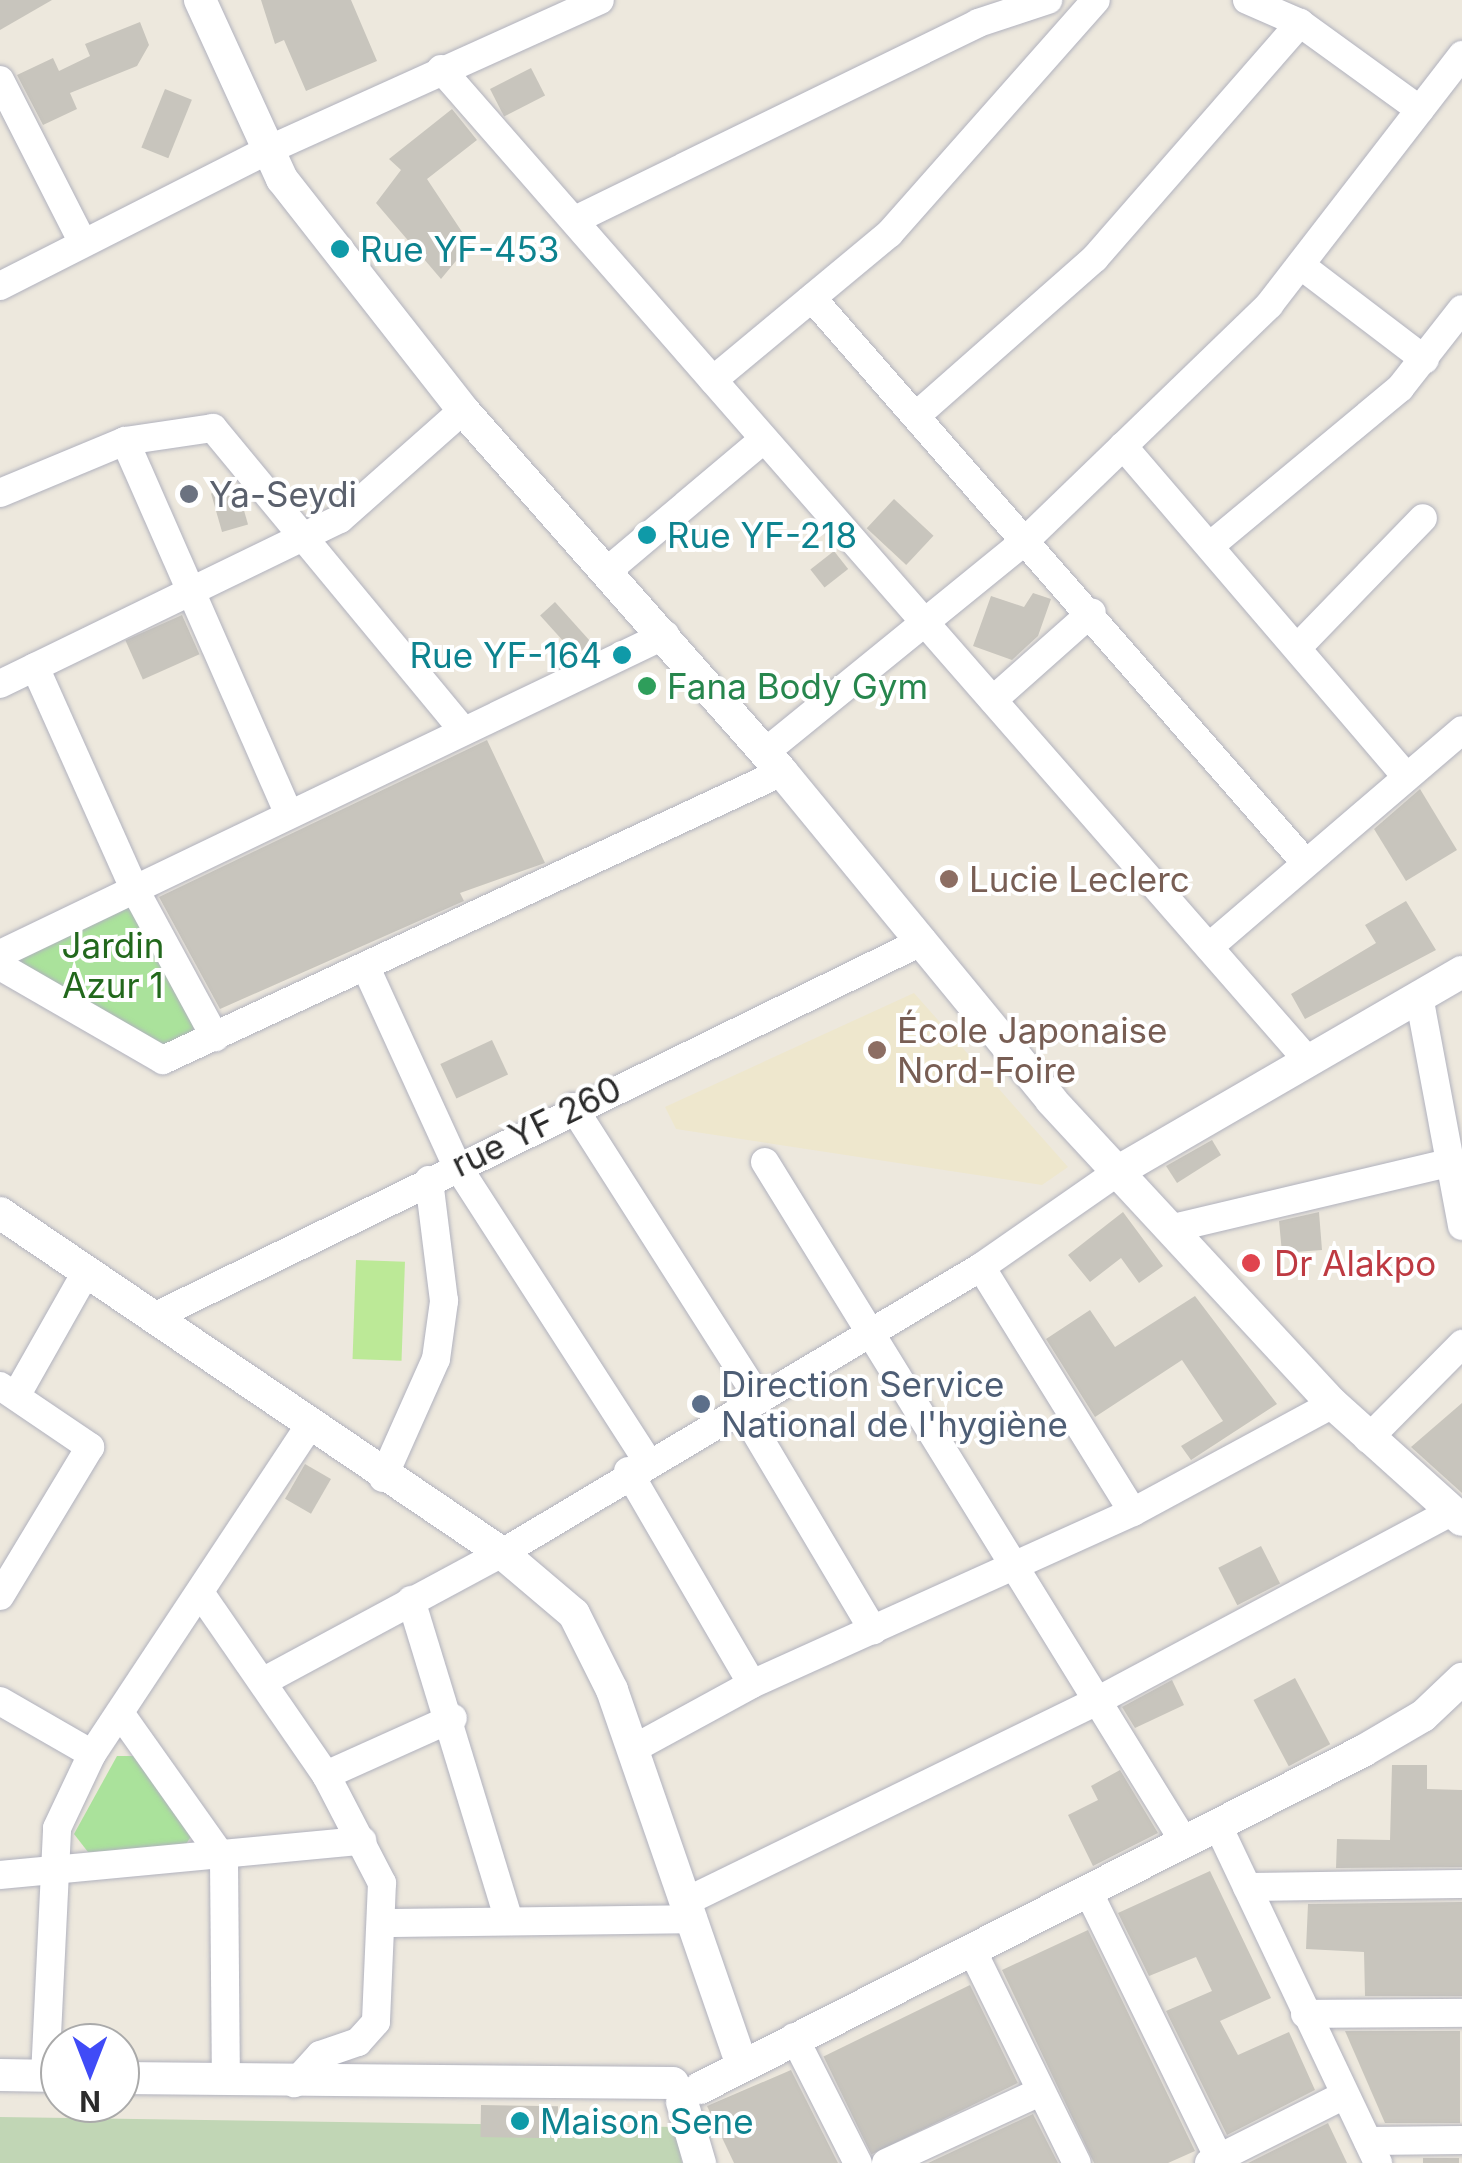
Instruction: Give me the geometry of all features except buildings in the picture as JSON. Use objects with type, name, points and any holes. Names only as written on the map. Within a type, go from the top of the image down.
[{"type":"street","points":[[200,0],[268,150],[310,220],[463,410],[665,635],[923,941],[1051,1100],[1178,1227],[1332,1404],[1457,1515],[690,1910],[387,1923]]},
{"type":"street","points":[[0,286],[268,150],[600,0]]},
{"type":"street","points":[[579,218],[978,22],[1048,0]]},
{"type":"street","points":[[713,380],[889,234],[1096,0]]},
{"type":"street","points":[[1247,0],[1300,23],[1420,110]]},
{"type":"street","points":[[917,415],[1096,258],[1300,23]]},
{"type":"street","points":[[0,966],[153,1058],[215,1038],[368,972],[773,763],[926,624],[1027,539],[1302,266],[1462,55]]},
{"type":"street","points":[[442,69],[579,218],[763,440],[1309,1062]]},
{"type":"street","points":[[0,80],[83,243]]},
{"type":"street","points":[[1302,266],[1425,360]]},
{"type":"street","points":[[812,298],[1092,612],[1304,861]]},
{"type":"street","points":[[1211,545],[1425,360],[1462,309]]},
{"type":"street","points":[[0,684],[304,539],[388,484],[463,410]]},
{"type":"street","points":[[0,493],[126,442],[212,428],[464,730]]},
{"type":"street","points":[[606,572],[763,440]]},
{"type":"street","points":[[126,442],[186,592],[288,812]]},
{"type":"street","points":[[1124,446],[1299,646],[1406,776]]},
{"type":"street","points":[[1299,646],[1423,518]]},
{"type":"street","points":[[993,700],[1092,612]]},
{"type":"street","points":[[0,954],[288,812],[665,635]]},
{"type":"street","points":[[35,667],[134,888],[215,1038]]},
{"type":"street","points":[[1209,947],[1304,861],[1462,730]]},
{"type":"street","name":"rue YF 260","points":[[152,1318],[456,1164],[923,941]]},
{"type":"street","points":[[368,972],[456,1164],[637,1465],[752,1684]]},
{"type":"street","points":[[266,1680],[502,1553],[637,1465],[981,1267],[1122,1168],[1462,972]]},
{"type":"street","points":[[1418,996],[1445,1164],[1462,1226]]},
{"type":"street","points":[[574,1108],[749,1401],[872,1630]]},
{"type":"street","points":[[765,1162],[1010,1568],[1185,1842]]},
{"type":"street","points":[[1178,1227],[1445,1164]]},
{"type":"street","points":[[383,1478],[436,1359],[444,1301],[430,1180]]},
{"type":"street","points":[[0,1213],[383,1478],[502,1553],[586,1632],[633,1749],[690,1910],[700,2163]]},
{"type":"street","points":[[981,1267],[1133,1512]]},
{"type":"street","points":[[0,1596],[10,1557],[90,1447],[8,1391],[85,1274]]},
{"type":"street","points":[[1368,1439],[1462,1344]]},
{"type":"street","points":[[633,1749],[752,1684],[1133,1512],[1332,1404]]},
{"type":"street","points":[[53,2023],[53,1876],[57,1828],[92,1754],[310,1425]]},
{"type":"street","points":[[201,1594],[266,1680],[326,1774],[362,1840],[387,1923],[376,2022],[358,2042],[320,2055],[295,2084]]},
{"type":"street","points":[[412,1600],[453,1718],[508,1917]]},
{"type":"street","points":[[140,2078],[697,2089],[1218,1826],[1424,1716],[1462,1679]]},
{"type":"street","points":[[0,1701],[92,1754]]},
{"type":"street","points":[[120,1713],[224,1860],[226,2080]]},
{"type":"street","points":[[326,1774],[453,1718]]},
{"type":"street","points":[[1218,1826],[1342,2096],[1373,2152],[1462,2140]]},
{"type":"street","points":[[0,1875],[53,1876],[224,1860],[362,1840]]},
{"type":"street","points":[[1247,1887],[1462,1884]]},
{"type":"street","points":[[1088,1891],[1216,2162],[1342,2096]]},
{"type":"street","points":[[972,1950],[1077,2163]]},
{"type":"street","points":[[1305,2014],[1462,2013]]},
{"type":"street","points":[[794,2037],[858,2163]]},
{"type":"street","points":[[0,2075],[40,2076]]},
{"type":"street","points":[[886,2163],[1040,2092]]},
{"type":"shaded area","name":"École Japonaise Nord-Foire","points":[[914,993],[1068,1167],[1042,1185],[676,1129],[665,1107]]},
{"type":"green space","name":"Jardin Azur 1","points":[[131,901],[202,1034],[162,1051],[8,960]]},
{"type":"green space","points":[[356,1260],[405,1262],[402,1361],[353,1359]]},
{"type":"green space","points":[[117,1756],[136,1756],[193,1834],[183,1848],[88,1852],[74,1834]]},
{"type":"green space","points":[[0,2117],[40,2118],[40,2123],[140,2123],[140,2119],[675,2127],[682,2163],[0,2163]]},
{"type":"place","name":"Rue YF-453","points":[[340,249]]},
{"type":"place","name":"Ya-Seydi","points":[[189,494]]},
{"type":"place","name":"Rue YF-218","points":[[647,535]]},
{"type":"place","name":"Rue YF-164","points":[[622,655]]},
{"type":"place","name":"Fana Body Gym","points":[[647,686]]},
{"type":"place","name":"Lucie Leclerc","points":[[949,879]]},
{"type":"place","name":"École Japonaise Nord-Foire","points":[[877,1050]]},
{"type":"place","name":"Dr Alakpo","points":[[1251,1263]]},
{"type":"place","name":"Direction Service National de l'hygiène","points":[[701,1404]]},
{"type":"place","name":"Maison Sene","points":[[520,2121]]}]
